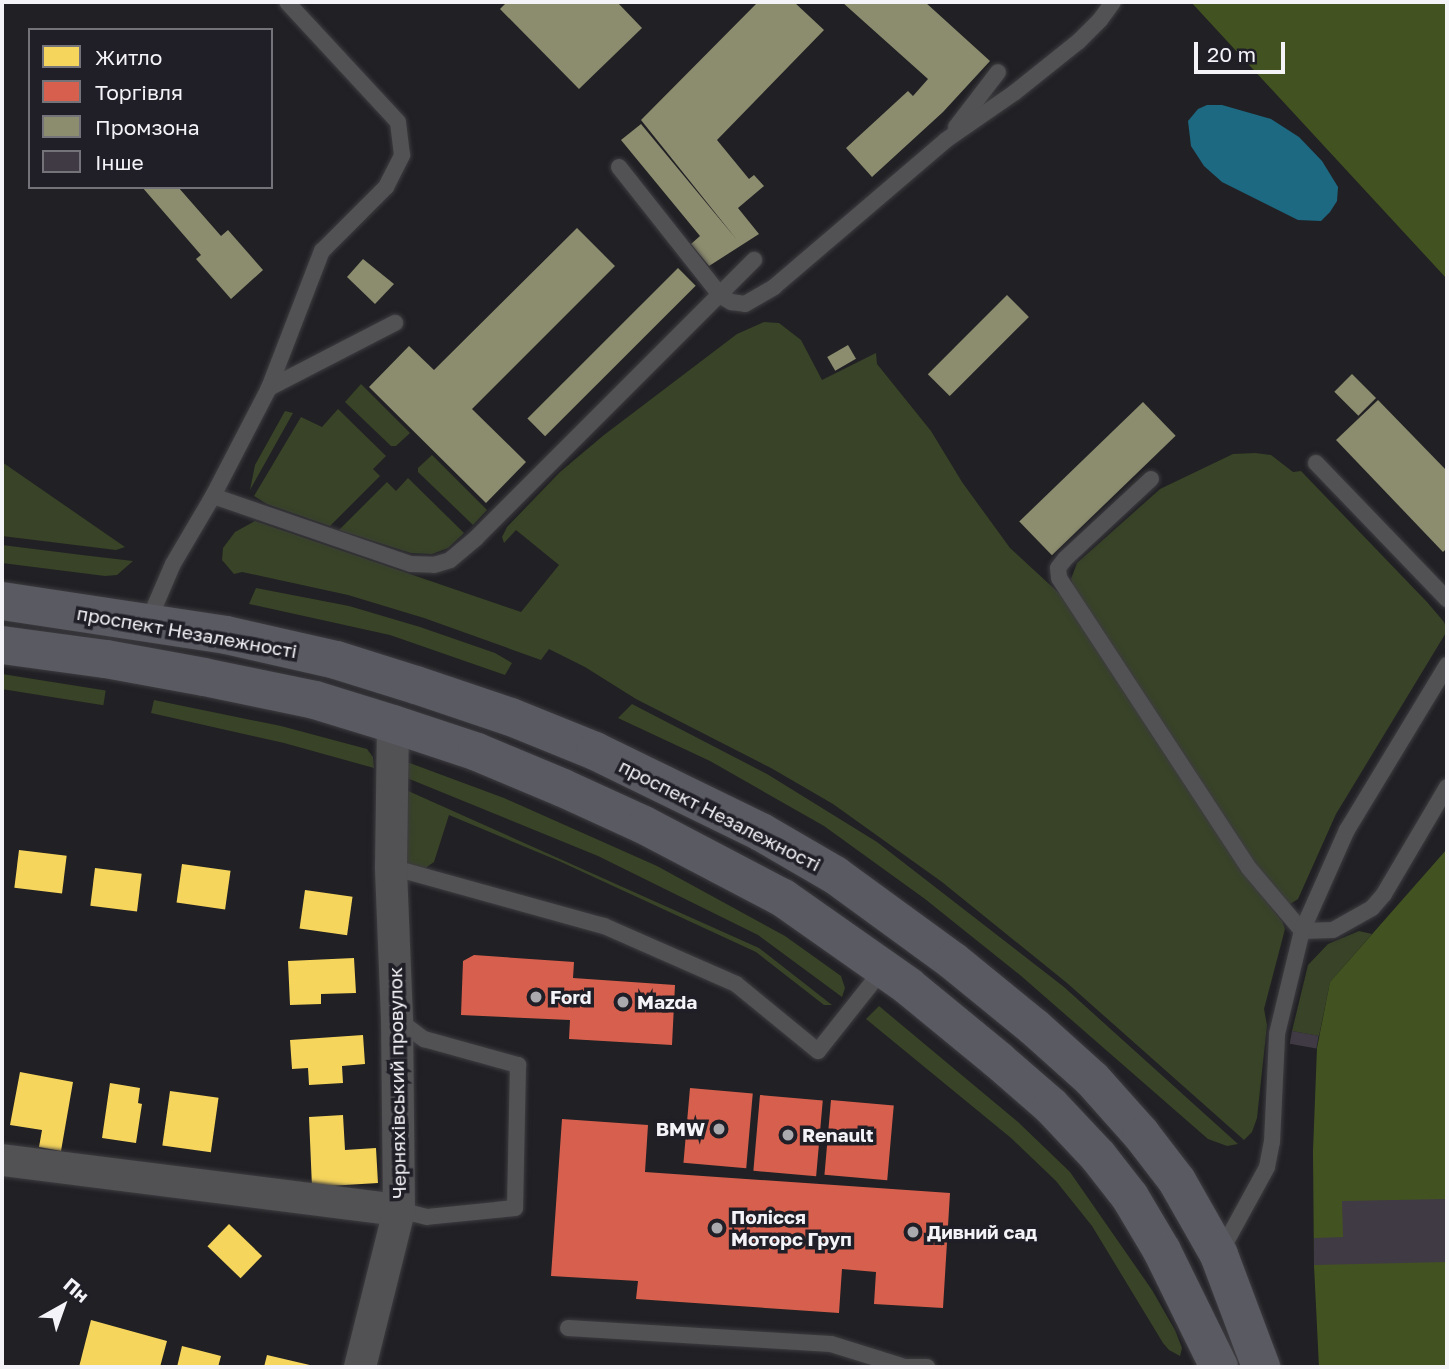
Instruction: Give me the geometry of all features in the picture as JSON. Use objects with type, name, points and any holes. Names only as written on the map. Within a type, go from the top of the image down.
[{"type":"main road","name":"проспект Незалежності","points":[[2,601],[226,635],[335,660],[511,717],[671,787],[761,832],[835,875],[953,961],[1091,1079],[1141,1134],[1177,1181],[1219,1255],[1261,1367]]},
{"type":"main road","points":[[2,645],[106,659],[204,677],[315,700],[393,724],[477,752],[645,825],[783,898],[883,969],[998,1060],[1051,1106],[1098,1156],[1130,1198],[1162,1251],[1219,1367]]},
{"type":"street","name":"Черняхівський провулок","points":[[2,1160],[399,1210],[397,1019],[391,867],[393,724]]},
{"type":"street","points":[[360,1367],[399,1210]]},
{"type":"lane","points":[[148,622],[173,564],[213,496],[269,388],[322,251],[386,187],[402,155],[398,122],[288,2]]},
{"type":"lane","points":[[619,166],[721,296],[731,302],[745,304],[759,298],[946,140],[1013,93],[1078,42],[1113,2]]},
{"type":"lane","points":[[946,140],[998,72]]},
{"type":"lane","points":[[213,496],[411,564],[434,565],[450,560],[721,296],[754,260]]},
{"type":"lane","points":[[269,388],[395,323]]},
{"type":"lane","points":[[1316,463],[1447,599]]},
{"type":"lane","points":[[1150,479],[1065,559],[1058,568],[1059,579],[1248,867],[1302,931]]},
{"type":"lane","points":[[1219,1255],[1268,1167],[1273,1131],[1277,1034],[1302,931],[1347,830],[1447,665]]},
{"type":"lane","points":[[1302,931],[1333,930],[1371,908],[1384,894],[1447,788]]},
{"type":"lane","points":[[391,867],[604,926],[736,984],[818,1051],[883,969]]},
{"type":"lane","points":[[397,1019],[424,1039],[518,1065],[515,1208],[427,1217],[399,1210]]},
{"type":"lane","points":[[568,1328],[831,1344],[905,1367],[927,1367]]},
{"type":"green space","points":[[1191,2],[1447,2],[1447,279]]},
{"type":"green space","points":[[764,322],[779,323],[801,340],[822,380],[876,353],[877,364],[931,431],[962,482],[1010,548],[1061,595],[1246,876],[1282,921],[1285,929],[1264,1009],[1267,1025],[1257,1118],[1252,1132],[1244,1140],[1067,983],[942,882],[833,804],[771,768],[636,699],[585,667],[549,649],[541,660],[424,618],[348,595],[242,572],[234,574],[222,560],[223,548],[235,532],[255,521],[521,612],[559,565],[516,530],[504,543],[502,537],[507,527],[560,472],[604,435],[737,334]]},
{"type":"green space","points":[[361,384],[410,433],[396,446],[391,446],[345,402]]},
{"type":"green space","points":[[338,409],[386,456],[373,469],[380,476],[330,526],[267,504],[254,496],[301,417],[322,427]]},
{"type":"green space","points":[[285,411],[293,413],[250,490],[255,465]]},
{"type":"green space","points":[[1233,454],[1271,455],[1293,472],[1301,471],[1427,602],[1444,622],[1447,631],[1336,814],[1298,899],[1290,904],[1251,859],[1077,596],[1071,579],[1077,563],[1160,489]]},
{"type":"green space","points":[[432,455],[487,510],[473,525],[418,472],[418,468]]},
{"type":"green space","points":[[2,462],[125,547],[116,550],[2,536]]},
{"type":"green space","points":[[408,478],[464,533],[448,548],[432,554],[411,553],[339,530],[387,482],[396,491]]},
{"type":"green space","points":[[2,545],[133,561],[117,575],[105,576],[2,563]]},
{"type":"green space","points":[[256,588],[349,606],[495,653],[512,663],[505,675],[390,635],[249,604]]},
{"type":"green space","points":[[2,674],[106,690],[103,705],[2,689]]},
{"type":"green space","points":[[154,700],[281,726],[367,749],[373,757],[374,768],[284,743],[151,713]]},
{"type":"green space","points":[[632,704],[767,774],[877,842],[1064,987],[1238,1144],[1227,1146],[1208,1139],[1020,975],[925,899],[824,826],[710,761],[618,718]]},
{"type":"green space","points":[[407,762],[504,798],[657,866],[785,936],[841,976],[845,988],[842,997],[758,935],[598,856],[407,778]]},
{"type":"green space","points":[[406,790],[759,948],[832,1005],[824,1005],[756,952],[559,861],[449,815],[434,862],[424,869],[406,863]]},
{"type":"green space","points":[[1447,849],[1447,1367],[1319,1367],[1314,1265],[1313,1151],[1317,1048],[1330,982]]},
{"type":"green space","points":[[1359,931],[1372,934],[1330,982],[1319,1036],[1292,1031],[1308,965],[1328,944]]},
{"type":"green space","points":[[879,1006],[1018,1122],[1070,1172],[1152,1290],[1175,1330],[1182,1348],[1180,1356],[1163,1343],[1092,1226],[1056,1181],[1011,1138],[866,1019]]},
{"type":"water","points":[[1207,105],[1222,105],[1271,119],[1299,137],[1322,161],[1338,187],[1337,201],[1330,212],[1321,221],[1298,220],[1222,182],[1204,166],[1191,146],[1188,121],[1198,109]]},
{"type":"building: Житло","points":[[19,850],[67,856],[62,894],[14,888]]},
{"type":"building: Житло","points":[[182,864],[231,871],[225,909],[177,903]]},
{"type":"building: Житло","points":[[95,868],[142,874],[137,911],[90,906]]},
{"type":"building: Житло","points":[[305,890],[353,897],[347,935],[300,929]]},
{"type":"building: Житло","points":[[354,958],[356,993],[321,994],[321,1004],[290,1005],[288,961]]},
{"type":"building: Житло","points":[[363,1035],[365,1064],[342,1066],[343,1083],[309,1085],[308,1068],[292,1069],[290,1040]]},
{"type":"building: Житло","points":[[20,1072],[73,1082],[61,1151],[39,1147],[42,1130],[10,1125]]},
{"type":"building: Житло","points":[[110,1083],[140,1088],[138,1103],[142,1104],[136,1143],[102,1138]]},
{"type":"building: Житло","points":[[170,1091],[219,1098],[211,1152],[162,1145]]},
{"type":"building: Житло","points":[[343,1115],[345,1150],[376,1148],[378,1183],[312,1187],[309,1117]]},
{"type":"building: Житло","points":[[229,1224],[262,1256],[241,1278],[207,1246]]},
{"type":"building: Житло","points":[[91,1320],[167,1341],[160,1367],[79,1367]]},
{"type":"building: Житло","points":[[182,1346],[221,1356],[218,1367],[177,1367]]},
{"type":"building: Житло","points":[[267,1355],[314,1366],[314,1367],[264,1367]]},
{"type":"building: Торгівля","points":[[474,955],[574,962],[573,978],[675,985],[672,1045],[569,1039],[570,1020],[461,1015],[463,961]]},
{"type":"building: Торгівля","name":"BMW","points":[[690,1088],[753,1093],[746,1168],[683,1163]]},
{"type":"building: Торгівля","name":"Renault","points":[[760,1095],[823,1100],[816,1176],[753,1171]]},
{"type":"building: Торгівля","points":[[831,1100],[894,1105],[887,1180],[824,1175]]},
{"type":"building: Торгівля","name":"Полісся Моторс Груп","points":[[562,1119],[648,1125],[645,1172],[950,1193],[943,1308],[874,1304],[876,1272],[842,1269],[839,1313],[636,1299],[638,1281],[551,1276]]},
{"type":"building: Промзона","points":[[507,2],[617,2],[642,28],[579,89],[500,9]]},
{"type":"building: Промзона","points":[[758,2],[794,2],[824,30],[717,140],[749,179],[754,175],[764,186],[738,208],[759,234],[709,266],[691,244],[700,236],[621,140],[641,124],[737,240],[641,120]]},
{"type":"building: Промзона","points":[[842,2],[925,2],[990,61],[943,112],[872,177],[846,148],[908,91],[913,96],[928,79]]},
{"type":"building: Промзона","points":[[144,189],[180,189],[221,236],[228,230],[263,270],[231,299],[196,259],[201,255]]},
{"type":"building: Промзона","points":[[577,228],[615,266],[472,409],[526,462],[486,503],[369,387],[409,346],[434,370]]},
{"type":"building: Промзона","points":[[363,259],[394,284],[375,304],[347,277]]},
{"type":"building: Промзона","points":[[678,268],[696,286],[545,436],[527,419]]},
{"type":"building: Промзона","points":[[1007,295],[1029,317],[950,396],[928,374]]},
{"type":"building: Промзона","points":[[848,345],[856,359],[835,371],[827,357]]},
{"type":"building: Промзона","points":[[1352,374],[1376,398],[1358,416],[1334,392]]},
{"type":"building: Промзона","points":[[1378,400],[1447,471],[1447,548],[1443,552],[1336,440]]},
{"type":"building: Промзона","points":[[1143,402],[1176,436],[1052,555],[1019,521]]},
{"type":"building: Інше","points":[[1292,1031],[1319,1036],[1316,1048],[1290,1044]]},
{"type":"building: Інше","points":[[1447,1199],[1447,1262],[1314,1265],[1314,1238],[1343,1237],[1342,1201]]},
{"type":"place","name":"Ford","points":[[536,997]]},
{"type":"place","name":"Mazda","points":[[623,1002]]},
{"type":"place","name":"BMW","points":[[719,1129]]},
{"type":"place","name":"Renault","points":[[788,1135]]},
{"type":"place","name":"Полісся Моторс Груп","points":[[717,1228]]},
{"type":"place","name":"Дивний сад","points":[[913,1232]]}]
